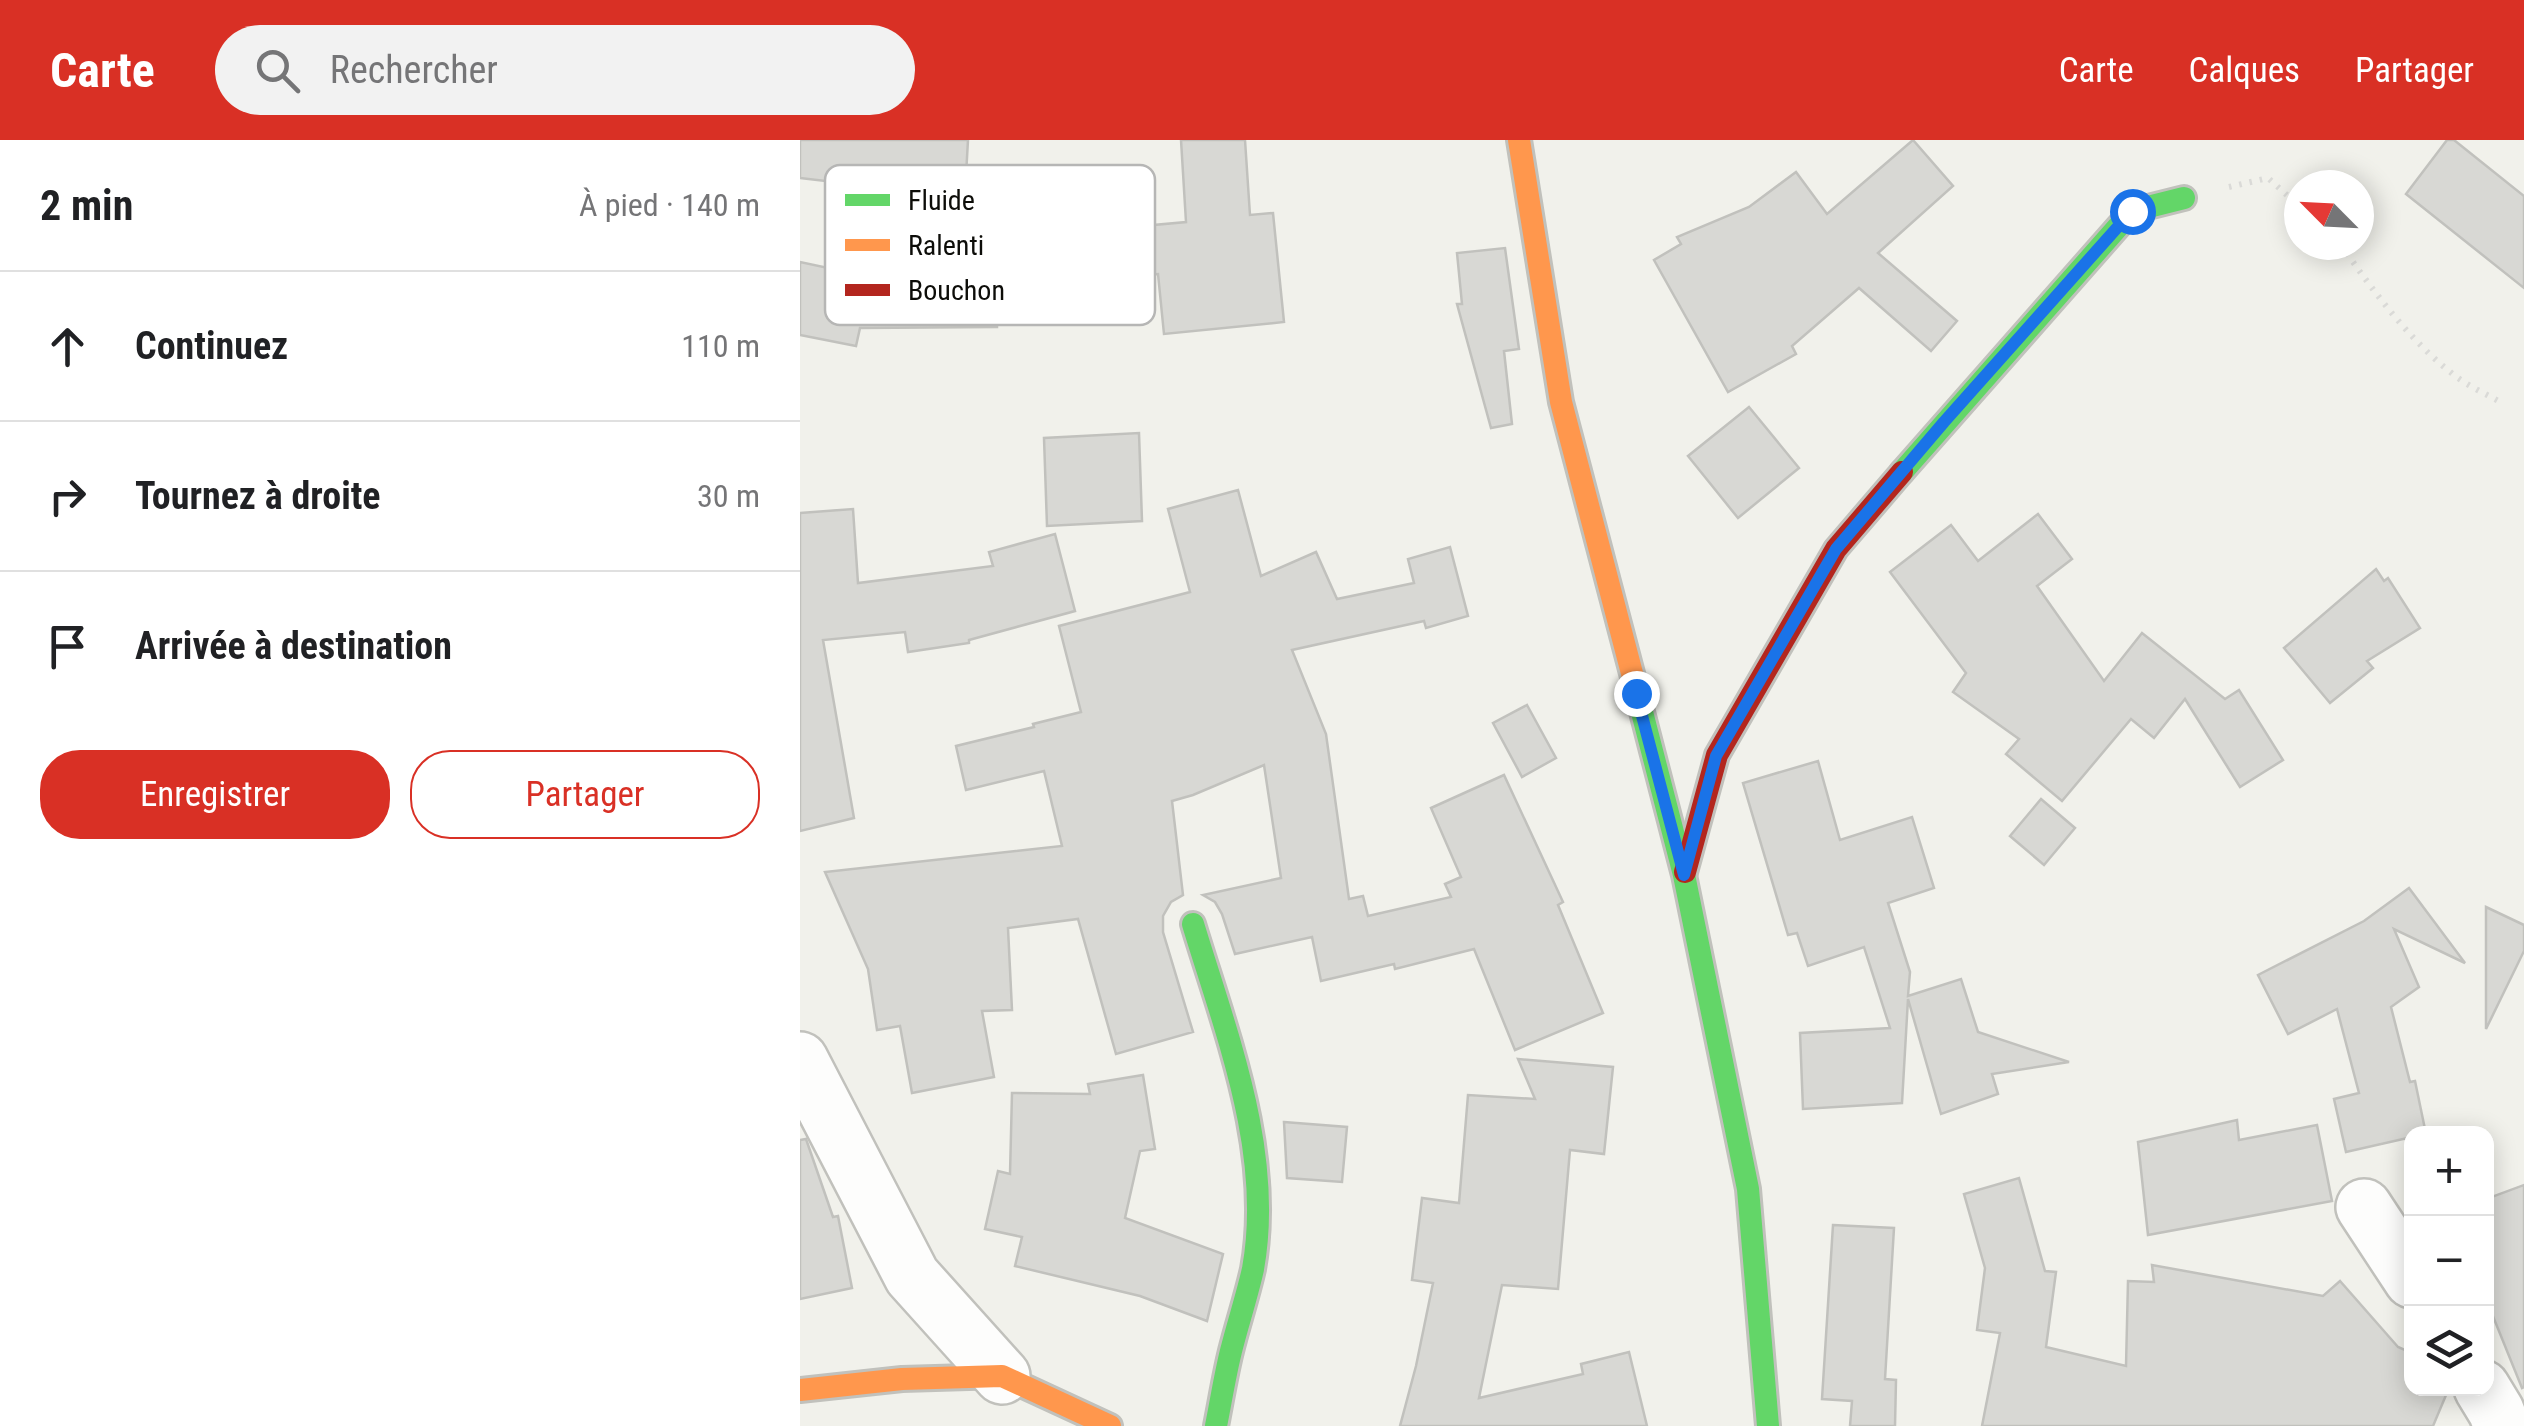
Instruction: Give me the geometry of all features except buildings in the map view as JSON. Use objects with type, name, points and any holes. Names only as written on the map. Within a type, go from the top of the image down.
[{"type":"street","points":[[1519,140],[1561,402],[1684,875],[1748,1189],[1768,1426]]},
{"type":"street","points":[[1684,875],[1716,756],[1836,549],[2132,211],[2184,198]]},
{"type":"street","points":[[1193,924],[1242,1086],[1255,1152],[1257,1210],[1252,1267],[1216,1426]]},
{"type":"street","points":[[800,1060],[912,1276],[1002,1376],[1110,1426]]},
{"type":"street","points":[[2364,1207],[2404,1268]]},
{"type":"street","points":[[800,1390],[902,1379],[1002,1376]]},
{"type":"street","points":[[2487,1396],[2502,1426]]},
{"type":"path","points":[[2184,198],[2268,178],[2284,192]]},
{"type":"path","points":[[2352,260],[2418,343],[2456,377],[2502,403]]},
{"type":"traffic: fast","points":[[1902,472],[2132,211],[2184,198]]},
{"type":"traffic: fast","points":[[1634,681],[1684,875],[1748,1189],[1768,1426]]},
{"type":"traffic: fast","points":[[1193,924],[1243,1094],[1257,1181],[1253,1269],[1216,1426]]},
{"type":"traffic: slow","points":[[1519,140],[1561,402],[1634,681]]},
{"type":"traffic: slow","points":[[800,1390],[902,1379],[1002,1376],[1110,1426]]},
{"type":"traffic: jam","points":[[1685,872],[1717,755],[1836,549],[1902,472]]},
{"type":"route","points":[[1636,693],[1684,875],[1716,756],[1836,549],[2132,211]]}]
